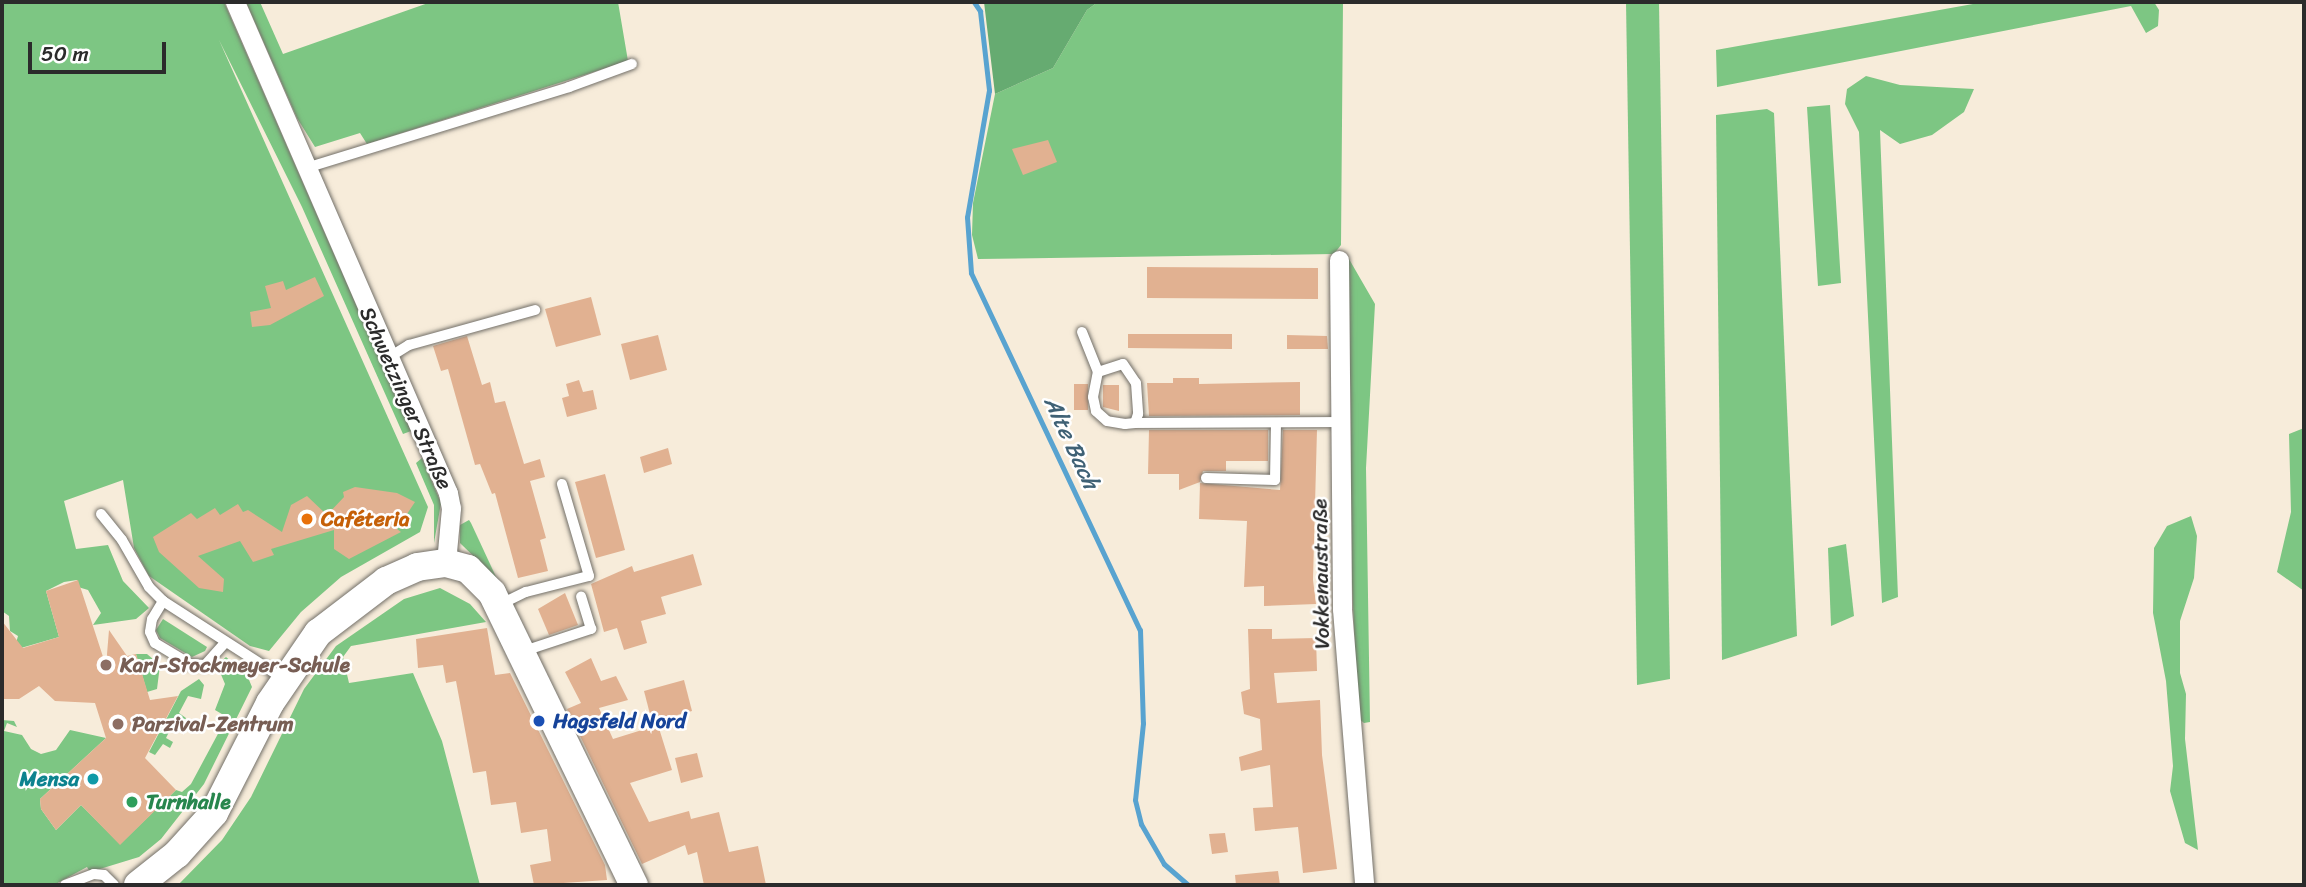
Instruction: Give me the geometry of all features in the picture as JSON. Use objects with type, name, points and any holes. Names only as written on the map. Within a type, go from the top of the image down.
[{"type":"main road","points":[[138,885],[177,854],[214,813],[284,679],[318,633],[354,601],[402,573],[446,563],[476,575],[498,605],[634,885]]},
{"type":"street","name":"Schwetzinger Straße","points":[[235,2],[451,502],[446,563]]},
{"type":"street","name":"Vokkenaustraße","points":[[1339,260],[1342,609],[1364,885]]},
{"type":"lane","points":[[305,168],[569,88],[632,64]]},
{"type":"lane","points":[[388,358],[410,345],[535,310]]},
{"type":"lane","points":[[1082,332],[1098,372],[1093,385],[1096,411],[1107,421],[1342,422]]},
{"type":"lane","points":[[1098,372],[1122,364],[1131,372],[1137,397],[1135,423]]},
{"type":"lane","points":[[1206,478],[1275,480],[1276,423]]},
{"type":"lane","points":[[498,605],[526,592],[589,576],[562,484]]},
{"type":"lane","points":[[101,514],[122,540],[149,587],[163,601],[284,679]]},
{"type":"lane","points":[[520,653],[590,629],[580,596]]},
{"type":"lane","points":[[163,601],[152,620],[150,632],[155,643],[190,664],[205,665],[225,643]]},
{"type":"lane","points":[[65,885],[94,874],[104,875],[114,885]]},
{"type":"green space","points":[[2,2],[224,2],[411,431],[403,434],[302,207],[219,40],[428,507],[420,532],[341,577],[301,612],[269,651],[250,646],[149,576],[134,548],[123,480],[64,501],[76,549],[108,545],[123,581],[149,608],[136,619],[93,625],[101,613],[88,590],[78,587],[77,580],[64,582],[46,591],[59,637],[14,650],[18,636],[10,631],[9,616],[2,611]]},
{"type":"green space","points":[[246,2],[260,2],[283,54],[431,2],[618,2],[628,61],[367,144],[360,133],[315,147],[297,118]]},
{"type":"green space","points":[[984,2],[1098,2],[1087,10],[1053,68],[995,94]]},
{"type":"green space","points":[[1098,2],[1343,2],[1341,245],[1334,254],[978,259],[972,235],[973,203],[995,94],[1053,68],[1087,10]]},
{"type":"green space","points":[[1626,2],[1659,2],[1670,679],[1637,685]]},
{"type":"green space","points":[[1984,2],[2154,2],[2159,10],[2158,26],[2146,33],[2131,6],[1717,87],[1716,50]]},
{"type":"green space","points":[[1866,76],[1900,85],[1974,89],[1964,112],[1932,135],[1900,144],[1880,130],[1898,597],[1882,603],[1859,132],[1845,104],[1847,89]]},
{"type":"green space","points":[[1830,105],[1841,283],[1818,286],[1807,107]]},
{"type":"green space","points":[[1767,109],[1774,113],[1797,636],[1722,660],[1716,115]]},
{"type":"green space","points":[[1349,259],[1375,304],[1366,468],[1370,722],[1364,723],[1358,718],[1352,582]]},
{"type":"green space","points":[[2304,428],[2304,591],[2277,572],[2291,512],[2289,434]]},
{"type":"green space","points":[[422,458],[441,503],[434,543],[434,505],[416,463]]},
{"type":"green space","points":[[2191,516],[2197,536],[2194,578],[2180,621],[2180,673],[2186,694],[2185,739],[2198,850],[2185,843],[2170,791],[2173,766],[2166,681],[2153,613],[2154,548],[2167,526]]},
{"type":"green space","points":[[469,520],[497,579],[460,543],[460,525]]},
{"type":"green space","points":[[1846,544],[1854,616],[1831,626],[1828,548]]},
{"type":"green space","points":[[440,588],[470,604],[486,622],[351,646],[343,657],[349,683],[413,673],[442,741],[480,885],[178,885],[222,840],[251,797],[304,689],[336,646],[404,599]]},
{"type":"green space","points":[[163,619],[207,647],[205,651],[192,657],[160,638],[156,630]]},
{"type":"green space","points":[[136,654],[147,654],[160,665],[157,689],[147,692]]},
{"type":"green space","points":[[226,657],[247,675],[252,687],[204,784],[161,839],[139,857],[90,872],[87,867],[54,885],[2,885],[2,720],[14,721],[17,727],[7,723],[4,731],[22,735],[31,749],[41,754],[56,750],[70,730],[106,738],[40,799],[41,809],[56,830],[81,805],[120,844],[176,790],[182,792],[191,784],[227,717],[215,710],[225,684],[217,665]]},
{"type":"green space","points":[[199,679],[204,685],[201,699],[188,696],[179,713],[186,718],[183,724],[175,720],[166,738],[173,742],[170,748],[163,744],[155,755],[149,752],[181,691]]},
{"type":"building","points":[[1048,140],[1057,162],[1023,175],[1012,149]]},
{"type":"building","points":[[1147,267],[1318,268],[1318,299],[1147,298]]},
{"type":"building","points":[[315,277],[324,296],[270,325],[252,327],[250,312],[271,308],[265,286],[283,281],[286,290]]},
{"type":"building","points":[[591,297],[601,335],[556,347],[545,309]]},
{"type":"building","points":[[1128,334],[1232,334],[1232,349],[1128,348]]},
{"type":"building","points":[[658,335],[667,370],[630,380],[621,344]]},
{"type":"building","points":[[1287,335],[1327,336],[1328,349],[1287,349]]},
{"type":"building","points":[[467,336],[482,385],[490,382],[495,403],[505,401],[524,464],[540,459],[545,477],[530,481],[546,538],[540,540],[548,571],[518,578],[495,493],[492,494],[480,464],[475,465],[448,369],[441,371],[433,346]]},
{"type":"building","points":[[1173,378],[1199,378],[1199,384],[1300,382],[1300,415],[1149,416],[1147,383],[1173,383]]},
{"type":"building","points":[[579,380],[583,392],[593,390],[597,409],[567,417],[562,398],[569,396],[566,384]]},
{"type":"building","points":[[1074,384],[1088,384],[1088,410],[1074,410]]},
{"type":"building","points":[[1103,385],[1119,385],[1119,411],[1103,407]]},
{"type":"building","points":[[1149,430],[1268,430],[1268,461],[1226,461],[1226,471],[1203,471],[1200,482],[1179,490],[1179,474],[1148,474]]},
{"type":"building","points":[[1283,430],[1317,430],[1313,580],[1316,604],[1264,606],[1264,586],[1244,587],[1247,521],[1199,519],[1200,483],[1280,490]]},
{"type":"building","points":[[668,448],[672,464],[644,473],[640,457]]},
{"type":"building","points":[[605,474],[625,550],[596,558],[575,482]]},
{"type":"building","points":[[355,487],[397,493],[415,502],[397,529],[401,532],[349,559],[334,549],[334,530],[271,549],[274,555],[253,562],[240,541],[198,556],[224,579],[223,592],[199,588],[159,552],[153,537],[191,513],[197,519],[215,508],[220,515],[238,504],[243,512],[248,510],[282,532],[291,505],[307,496],[327,515],[344,497],[343,492]]},
{"type":"building","points":[[693,554],[702,585],[661,597],[666,614],[641,621],[647,643],[624,650],[617,628],[604,632],[591,584],[632,566],[634,572]]},
{"type":"building","points":[[78,580],[106,666],[109,630],[127,656],[136,654],[150,700],[178,696],[145,758],[176,790],[120,845],[81,805],[56,830],[41,809],[40,799],[106,738],[95,703],[55,701],[39,686],[19,699],[2,699],[2,621],[23,648],[59,637],[46,591]]},
{"type":"building","points":[[565,593],[578,625],[549,635],[538,609]]},
{"type":"building","points":[[487,628],[495,675],[510,673],[605,865],[607,880],[534,885],[530,865],[551,861],[547,829],[521,833],[516,802],[491,805],[486,771],[473,773],[456,681],[446,683],[443,665],[418,668],[416,639]]},
{"type":"building","points":[[1248,629],[1272,629],[1272,639],[1316,638],[1317,671],[1274,673],[1277,703],[1320,700],[1322,755],[1337,869],[1303,873],[1298,827],[1255,831],[1253,808],[1273,807],[1270,765],[1241,771],[1239,757],[1262,750],[1260,719],[1244,714],[1241,692],[1250,689]]},
{"type":"building","points":[[591,658],[601,681],[616,676],[628,700],[599,708],[613,739],[658,725],[672,770],[630,783],[649,822],[689,811],[691,819],[719,812],[729,852],[758,846],[766,885],[704,885],[697,852],[688,855],[685,845],[642,864],[567,709],[581,703],[565,672]]},
{"type":"building","points":[[684,680],[692,711],[652,722],[644,691]]},
{"type":"building","points":[[697,753],[703,777],[681,783],[675,758]]},
{"type":"building","points":[[1225,833],[1228,852],[1212,854],[1209,834]]},
{"type":"building","points":[[1278,871],[1280,885],[1236,885],[1235,875]]},
{"type":"waterway","name":"Alte Bach","points":[[974,2],[980,11],[989,90],[967,217],[971,273],[1140,630],[1143,723],[1135,800],[1141,824],[1164,864],[1188,885]]},
{"type":"place","name":"Caféteria","points":[[307,519]]},
{"type":"place","name":"Karl-Stockmeyer-Schule","points":[[106,665]]},
{"type":"place","name":"Hagsfeld Nord","points":[[539,721]]},
{"type":"place","name":"Parzival-Zentrum","points":[[118,724]]},
{"type":"place","name":"Mensa","points":[[93,779]]},
{"type":"place","name":"Turnhalle","points":[[132,802]]}]
